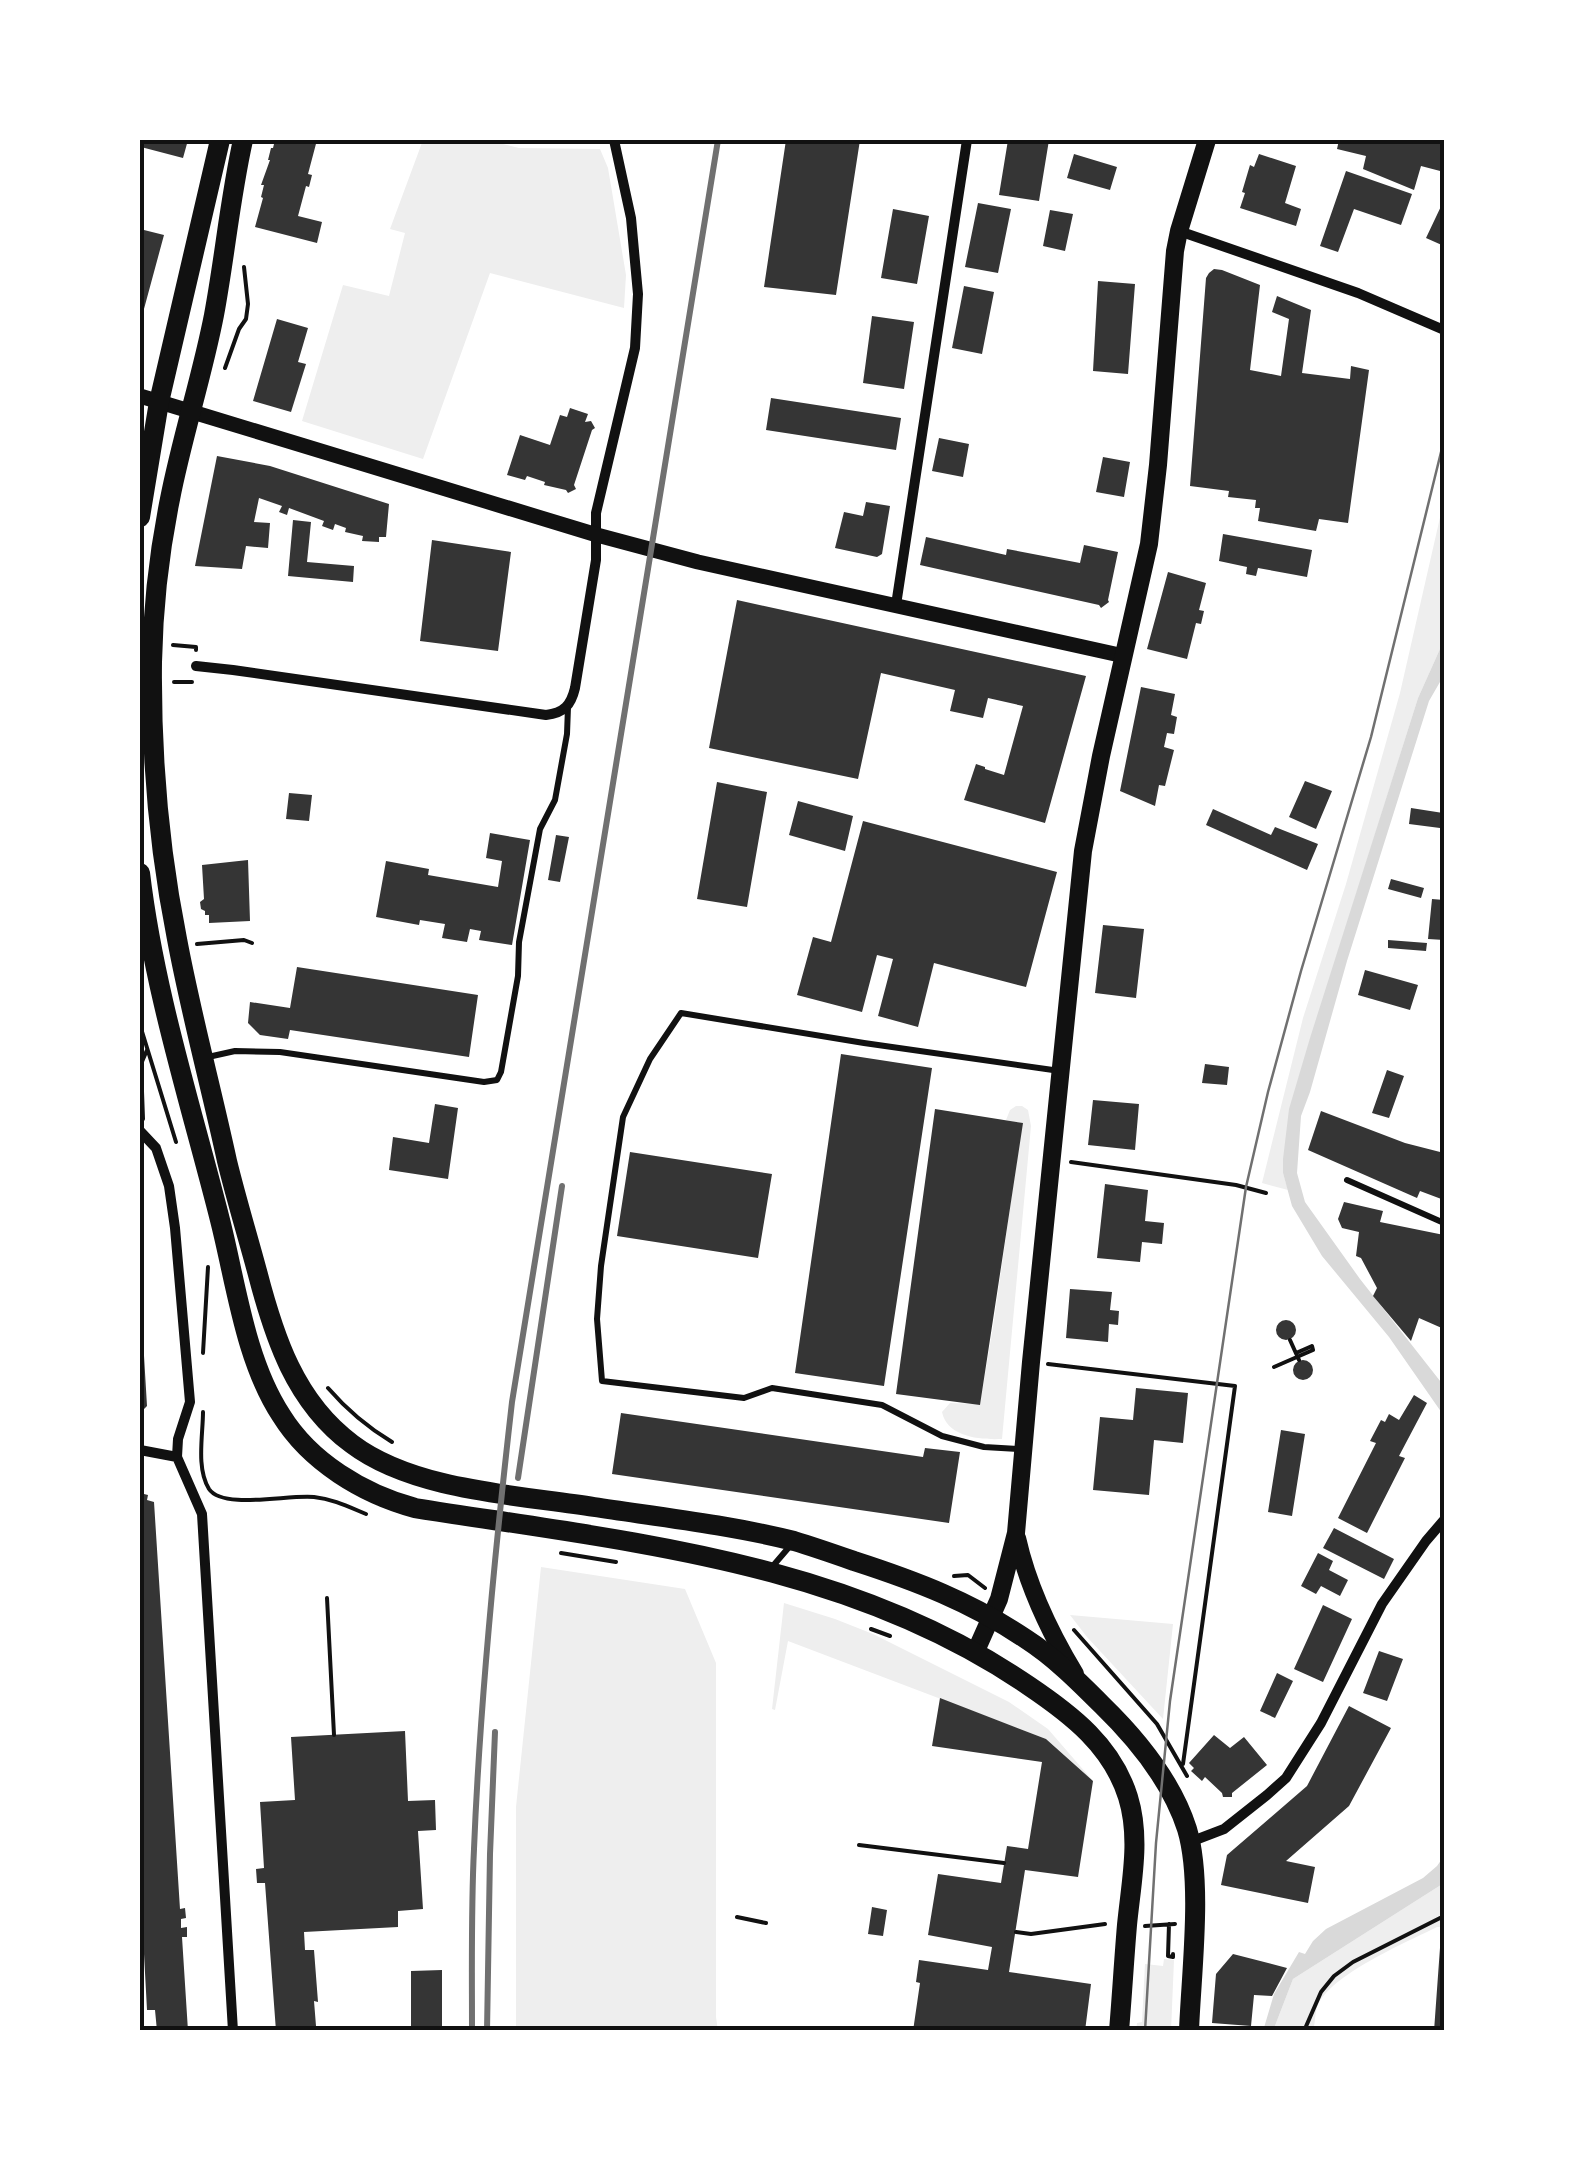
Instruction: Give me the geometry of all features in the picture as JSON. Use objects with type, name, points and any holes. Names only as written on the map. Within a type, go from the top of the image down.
[{"type":"main road","points":[[140,517],[150,399],[220,140]]},
{"type":"main road","points":[[243,140],[214,315],[170,496],[160,558],[152,663],[153,719],[162,845],[177,940],[233,1188],[284,1360],[310,1402],[348,1441],[392,1466],[428,1479],[794,1541],[995,1608],[1122,1724],[1179,1808],[1190,1842],[1194,1910],[1188,2031]]},
{"type":"main road","points":[[975,1653],[995,1608],[1016,1532],[1085,840],[1149,544],[1178,231],[1207,140]]},
{"type":"main road","points":[[140,873],[159,989],[244,1322],[259,1373],[282,1418],[300,1439],[350,1481],[390,1501],[686,1552],[814,1583],[884,1609],[975,1653],[1082,1724],[1116,1770],[1129,1800],[1135,1839],[1119,2031]]},
{"type":"main road","points":[[1016,1532],[1031,1589],[1081,1684]]},
{"type":"street","points":[[196,666],[546,715],[558,714],[568,707],[575,688],[596,560],[596,514],[634,348],[638,294],[630,218],[614,140]]},
{"type":"street","points":[[896,605],[967,140]]},
{"type":"street","points":[[1178,231],[1358,292],[1444,330]]},
{"type":"street","points":[[150,399],[698,562],[1124,656]]},
{"type":"street","points":[[142,1132],[156,1148],[169,1186],[175,1228],[190,1402],[178,1439],[177,1457],[202,1514],[233,2031]]},
{"type":"street","points":[[140,1450],[177,1457]]},
{"type":"street","points":[[1190,1842],[1224,1829],[1286,1778],[1321,1722],[1382,1604],[1444,1520]]},
{"type":"lane","points":[[204,1058],[235,1051],[267,1051],[484,1082],[496,1080],[501,1072],[518,976],[519,942],[540,830],[555,800],[568,707]]},
{"type":"lane","points":[[1024,1449],[984,1447],[942,1436],[882,1406],[864,1402],[772,1388],[744,1398],[602,1380],[598,1319],[601,1266],[623,1117],[650,1059],[681,1013],[1061,1071]]},
{"type":"lane","points":[[1348,1180],[1444,1223]]},
{"type":"lane","points":[[770,1570],[794,1541]]},
{"type":"path","points":[[219,380],[246,319],[242,250]]},
{"type":"path","points":[[196,941],[252,943]]},
{"type":"path","points":[[140,1025],[148,1050],[140,1064],[142,1132]]},
{"type":"path","points":[[1052,1160],[1236,1185],[1266,1193]]},
{"type":"path","points":[[1290,1340],[1299,1360]]},
{"type":"path","points":[[1274,1368],[1313,1350],[1312,1346],[1296,1353]]},
{"type":"path","points":[[1031,1362],[1236,1386],[1179,1808]]},
{"type":"path","points":[[324,1384],[347,1410],[397,1445]]},
{"type":"path","points":[[948,1577],[968,1575],[995,1608]]},
{"type":"path","points":[[327,1598],[334,1735]]},
{"type":"path","points":[[1067,1621],[1157,1724],[1189,1780]]},
{"type":"path","points":[[859,1845],[1004,1863]]},
{"type":"path","points":[[1304,2031],[1321,1992],[1334,1976],[1353,1962],[1444,1916]]},
{"type":"path","points":[[737,1917],[766,1923]]},
{"type":"path","points":[[1016,1932],[1031,1934],[1111,1923],[1174,1924],[1173,1957],[1168,1956],[1169,1924]]},
{"type":"shaded area","points":[[423,140],[487,140],[519,148],[600,149],[608,168],[626,275],[624,308],[490,273],[423,459],[302,421],[343,285],[389,296],[405,233],[390,229]]},
{"type":"shaded area","points":[[1444,500],[1444,640],[1418,698],[1338,952],[1283,1173],[1288,1190],[1262,1183],[1303,1018],[1400,693]]},
{"type":"shaded area","points":[[1444,640],[1444,675],[1429,701],[1301,1116],[1297,1173],[1305,1202],[1444,1386],[1444,1416],[1389,1337],[1322,1256],[1292,1206],[1283,1159],[1289,1109],[1310,1038],[1418,698]]},
{"type":"shaded area","points":[[1016,1106],[1028,1110],[1031,1126],[1002,1439],[984,1439],[957,1432],[942,1412],[950,1403],[980,1404],[1022,1124],[1006,1120]]},
{"type":"shaded area","points":[[541,1567],[685,1589],[716,1663],[718,2031],[516,2031],[516,1807]]},
{"type":"shaded area","points":[[784,1603],[873,1634],[1009,1702],[1048,1729],[1093,1781],[1046,1739],[788,1641],[775,1710],[772,1709]]},
{"type":"shaded area","points":[[1070,1615],[1173,1624],[1163,1719],[1087,1637]]},
{"type":"shaded area","points":[[1444,1856],[1444,1883],[1293,1979],[1273,2031],[1263,2031],[1274,1994],[1299,1952],[1305,1954],[1326,1929],[1423,1878]]},
{"type":"shaded area","points":[[1444,1883],[1444,1927],[1389,1950],[1337,1983],[1317,2007],[1313,2031],[1273,2031],[1293,1979]]},
{"type":"shaded area","points":[[1164,1959],[1174,1960],[1171,2031],[1136,2031],[1137,2023],[1142,2022],[1145,1964],[1163,1966]]},
{"type":"building","points":[[143,140],[188,140],[183,158],[141,147]]},
{"type":"building","points":[[275,140],[317,140],[308,174],[312,175],[309,187],[306,186],[298,216],[322,222],[317,243],[255,227],[263,198],[261,185]]},
{"type":"building","points":[[786,140],[860,140],[836,295],[764,287]]},
{"type":"building","points":[[1008,140],[1049,140],[1039,201],[999,195]]},
{"type":"building","points":[[1339,140],[1444,140],[1444,172],[1421,166],[1414,190],[1363,169],[1366,156],[1337,149]]},
{"type":"building","points":[[1074,154],[1117,167],[1110,190],[1067,178]]},
{"type":"building","points":[[1259,154],[1296,166],[1285,203],[1301,209],[1296,226],[1240,208],[1250,165],[1254,167]]},
{"type":"building","points":[[1346,171],[1412,194],[1401,225],[1354,209],[1338,252],[1320,246]]},
{"type":"building","points":[[1444,200],[1444,246],[1426,238]]},
{"type":"building","points":[[978,203],[1011,209],[998,273],[965,267]]},
{"type":"building","points":[[893,209],[929,216],[917,284],[881,278]]},
{"type":"building","points":[[1050,210],[1073,214],[1065,251],[1043,246]]},
{"type":"building","points":[[140,229],[164,235],[141,320],[140,320]]},
{"type":"building","points":[[1214,269],[1260,285],[1250,370],[1281,376],[1289,319],[1272,312],[1277,296],[1311,310],[1302,373],[1350,379],[1351,366],[1369,370],[1348,523],[1319,519],[1316,531],[1258,521],[1260,508],[1255,508],[1256,500],[1228,497],[1229,491],[1190,486],[1206,278]]},
{"type":"building","points":[[1098,281],[1135,284],[1128,374],[1093,371]]},
{"type":"building","points":[[964,286],[994,292],[982,354],[952,348]]},
{"type":"building","points":[[872,316],[914,322],[904,389],[863,383]]},
{"type":"building","points":[[277,319],[308,328],[298,362],[306,364],[291,412],[253,401]]},
{"type":"building","points":[[771,398],[901,418],[896,450],[766,430]]},
{"type":"building","points":[[570,408],[588,414],[585,422],[591,421],[595,428],[574,485],[576,489],[568,493],[527,476],[525,480],[507,475],[520,435],[550,445],[560,415],[567,417]]},
{"type":"building","points":[[939,438],[969,444],[963,477],[932,471]]},
{"type":"building","points":[[217,456],[270,466],[389,504],[386,537],[379,537],[379,542],[362,541],[363,536],[345,532],[346,528],[335,524],[333,530],[322,526],[324,521],[289,508],[287,515],[279,512],[282,506],[259,498],[254,522],[270,523],[268,548],[246,546],[242,569],[195,566]]},
{"type":"building","points":[[1103,457],[1130,462],[1124,497],[1096,492]]},
{"type":"building","points":[[866,502],[890,506],[882,554],[877,557],[835,548],[844,512],[863,516]]},
{"type":"building","points":[[293,520],[311,522],[307,562],[354,566],[353,582],[288,576]]},
{"type":"building","points":[[1223,534],[1312,550],[1307,577],[1258,568],[1256,576],[1246,574],[1247,567],[1219,561]]},
{"type":"building","points":[[926,537],[1006,555],[1007,549],[1080,563],[1084,545],[1118,552],[1109,602],[1101,608],[920,565]]},
{"type":"building","points":[[432,540],[511,552],[498,651],[420,641]]},
{"type":"building","points":[[1168,572],[1206,583],[1199,610],[1204,611],[1201,624],[1196,623],[1187,659],[1147,649]]},
{"type":"building","points":[[737,600],[1086,676],[1045,823],[964,800],[976,764],[1004,775],[1023,706],[988,698],[983,718],[950,711],[955,690],[881,673],[858,779],[709,748]]},
{"type":"building","points":[[1141,687],[1175,694],[1171,715],[1177,717],[1174,734],[1167,733],[1164,747],[1174,750],[1165,786],[1159,785],[1155,806],[1120,791]]},
{"type":"building","points":[[1305,781],[1332,791],[1316,829],[1289,817]]},
{"type":"building","points":[[717,782],[767,792],[747,907],[697,899]]},
{"type":"building","points":[[289,793],[312,795],[309,821],[286,819]]},
{"type":"building","points":[[798,801],[853,816],[845,851],[789,835]]},
{"type":"building","points":[[1411,808],[1443,813],[1440,828],[1409,824]]},
{"type":"building","points":[[1213,809],[1271,835],[1275,827],[1318,844],[1307,870],[1206,825]]},
{"type":"building","points":[[863,821],[1057,872],[1026,987],[934,963],[918,1027],[878,1016],[893,959],[877,955],[862,1012],[797,995],[813,937],[831,942]]},
{"type":"building","points":[[490,833],[530,840],[512,945],[479,940],[481,931],[470,929],[467,942],[442,938],[445,924],[420,920],[419,925],[376,917],[386,861],[429,869],[428,875],[498,887],[502,861],[486,858]]},
{"type":"building","points":[[556,835],[569,837],[560,882],[548,880]]},
{"type":"building","points":[[248,860],[250,921],[209,923],[209,915],[205,915],[200,902],[204,899],[202,865]]},
{"type":"building","points":[[1391,879],[1424,888],[1421,898],[1388,889]]},
{"type":"building","points":[[1432,899],[1444,900],[1444,940],[1428,939]]},
{"type":"building","points":[[1103,925],[1144,929],[1136,998],[1095,993]]},
{"type":"building","points":[[1388,940],[1427,943],[1426,951],[1388,948]]},
{"type":"building","points":[[297,967],[478,995],[469,1057],[290,1030],[288,1039],[260,1035],[248,1023],[250,1002],[290,1008]]},
{"type":"building","points":[[1365,970],[1418,985],[1410,1010],[1358,995]]},
{"type":"building","points":[[841,1054],[932,1068],[884,1386],[795,1373]]},
{"type":"building","points":[[1205,1064],[1229,1067],[1227,1085],[1202,1083]]},
{"type":"building","points":[[1387,1070],[1404,1076],[1389,1118],[1372,1113]]},
{"type":"building","points":[[1093,1100],[1139,1104],[1135,1150],[1088,1145]]},
{"type":"building","points":[[435,1104],[458,1108],[448,1179],[389,1170],[393,1137],[429,1143]]},
{"type":"building","points":[[935,1109],[1023,1123],[980,1405],[896,1394]]},
{"type":"building","points":[[1321,1111],[1405,1143],[1444,1153],[1444,1200],[1420,1191],[1417,1198],[1308,1150]]},
{"type":"building","points":[[630,1152],[772,1174],[758,1258],[617,1236]]},
{"type":"building","points":[[1105,1184],[1148,1190],[1145,1221],[1164,1223],[1162,1244],[1142,1242],[1140,1262],[1097,1258]]},
{"type":"building","points":[[1344,1202],[1383,1211],[1380,1222],[1444,1235],[1444,1329],[1419,1318],[1411,1341],[1373,1296],[1377,1288],[1361,1258],[1356,1256],[1359,1232],[1342,1228],[1338,1219]]},
{"type":"building","points":[[1070,1289],[1112,1292],[1110,1310],[1119,1311],[1118,1325],[1109,1324],[1108,1342],[1066,1338]]},
{"type":"building","points":[[1282,1320],[1290,1320],[1296,1330],[1290,1340],[1282,1340],[1276,1334],[1276,1326]]},
{"type":"building","points":[[143,1339],[147,1406],[140,1413],[140,1340]]},
{"type":"building","points":[[1299,1360],[1307,1360],[1313,1370],[1307,1380],[1299,1380],[1293,1374],[1293,1366]]},
{"type":"building","points":[[1136,1388],[1188,1393],[1183,1443],[1154,1440],[1149,1495],[1093,1490],[1100,1417],[1133,1420]]},
{"type":"building","points":[[1414,1395],[1427,1403],[1399,1456],[1405,1458],[1367,1533],[1338,1518],[1376,1443],[1370,1441],[1381,1420],[1385,1422],[1389,1414],[1399,1420]]},
{"type":"building","points":[[621,1413],[923,1457],[925,1448],[960,1452],[949,1523],[612,1474]]},
{"type":"building","points":[[1281,1430],[1305,1434],[1292,1516],[1268,1512]]},
{"type":"building","points":[[140,1493],[154,1502],[180,1909],[185,1908],[186,1918],[181,1919],[181,1928],[187,1927],[187,1937],[182,1937],[188,2031],[157,2031],[155,2010],[147,2010],[141,1954],[140,1941],[144,1941],[140,1932]]},
{"type":"building","points":[[1334,1528],[1394,1559],[1384,1579],[1323,1548]]},
{"type":"building","points":[[1318,1553],[1333,1561],[1329,1570],[1348,1580],[1340,1596],[1321,1586],[1316,1594],[1301,1586]]},
{"type":"building","points":[[1323,1605],[1352,1619],[1323,1682],[1294,1669]]},
{"type":"building","points":[[1379,1651],[1403,1659],[1387,1701],[1363,1693]]},
{"type":"building","points":[[1277,1673],[1293,1681],[1275,1718],[1260,1711]]},
{"type":"building","points":[[940,1698],[1046,1739],[1093,1781],[1078,1877],[1025,1870],[1009,1972],[1091,1984],[1085,2031],[913,2031],[919,1960],[988,1970],[992,1947],[928,1935],[938,1874],[1001,1883],[1007,1846],[1028,1849],[1042,1762],[932,1746]]},
{"type":"building","points":[[1349,1706],[1391,1728],[1349,1806],[1286,1861],[1315,1867],[1308,1903],[1221,1885],[1227,1855],[1307,1786]]},
{"type":"building","points":[[405,1731],[408,1801],[435,1800],[436,1830],[418,1831],[423,1909],[398,1911],[398,1927],[304,1932],[305,1950],[314,1950],[316,2026],[311,2031],[276,2031],[265,1883],[257,1883],[256,1869],[264,1868],[260,1802],[295,1800],[291,1737]]},
{"type":"building","points":[[1214,1735],[1230,1748],[1244,1737],[1267,1765],[1232,1797],[1223,1797],[1205,1777],[1202,1781],[1191,1771],[1194,1768],[1189,1763]]},
{"type":"building","points":[[872,1907],[887,1910],[883,1936],[868,1934]]},
{"type":"building","points":[[1441,1934],[1444,2031],[1434,2031]]},
{"type":"building","points":[[1233,1954],[1287,1968],[1272,1996],[1254,1995],[1251,2026],[1212,2023],[1216,1974]]},
{"type":"building","points":[[442,1970],[442,2031],[411,2031],[411,1971]]},
{"type":"tram line","points":[[1145,2031],[1156,1843],[1170,1701],[1246,1187],[1301,971],[1371,737],[1444,440]]},
{"type":"railway","points":[[472,2031],[472,1894],[480,1737],[512,1402],[718,140]]},
{"type":"railway","points":[[518,1478],[562,1186]]},
{"type":"railway","points":[[487,2031],[495,1732]]}]
